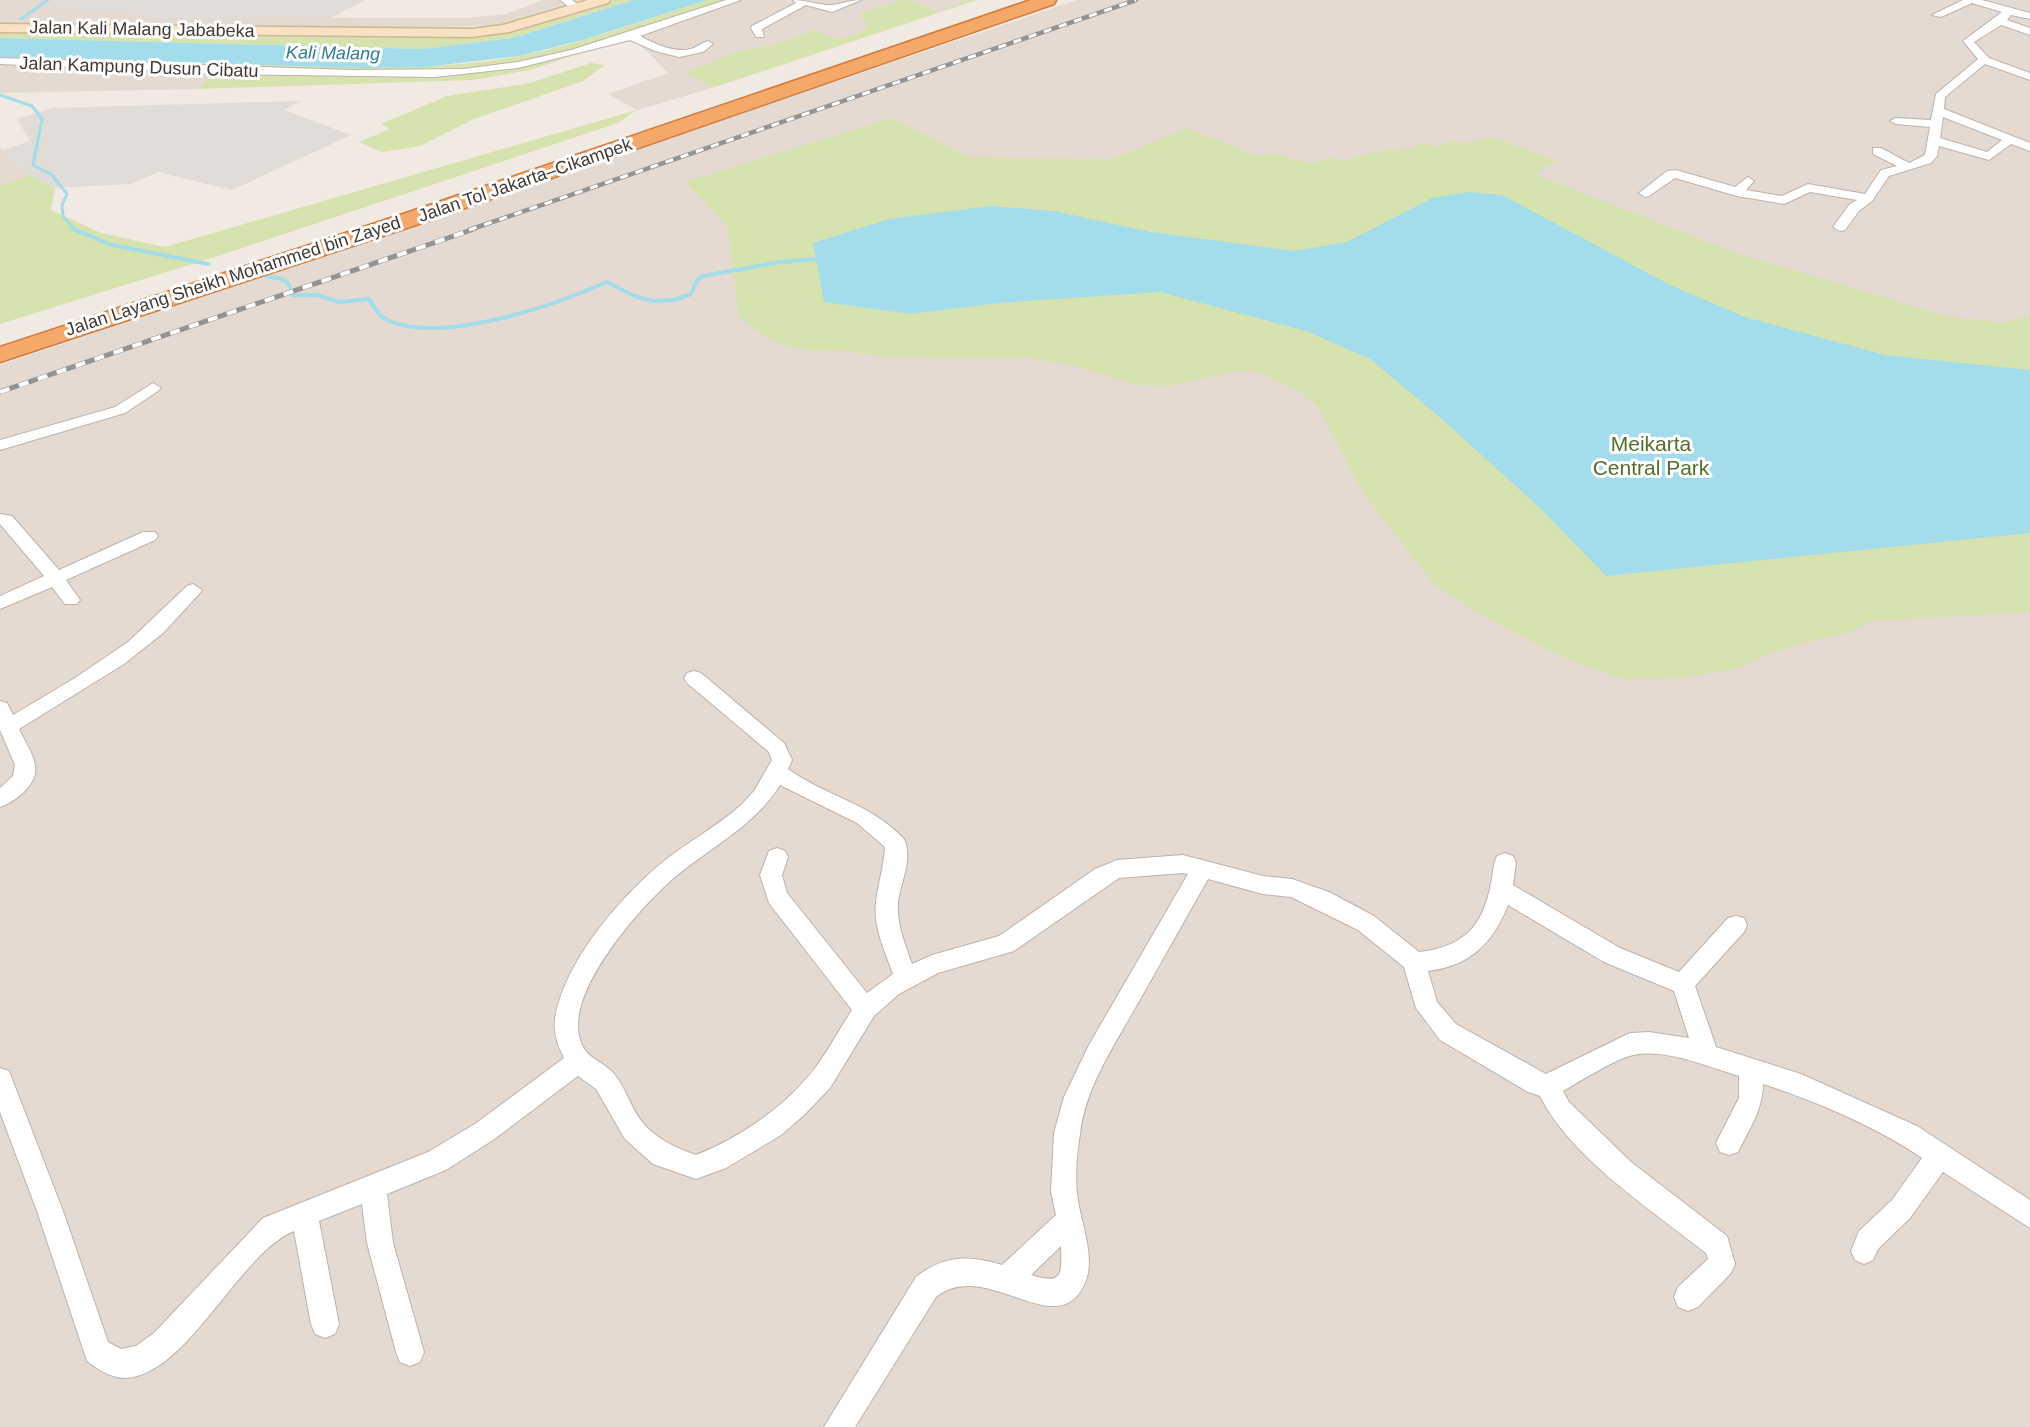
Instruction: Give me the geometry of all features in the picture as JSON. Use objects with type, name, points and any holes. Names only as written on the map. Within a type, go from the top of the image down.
[{"type":"highway","name":"Jalan Tol Jakarta–Cikampek","points":[[0,334],[1011,0]]},
{"type":"highway","name":"Jalan Layang Sheikh Mohammed bin Zayed","points":[[0,343],[453,194],[1026,0]]},
{"type":"highway","name":"Jalan Tol Jakarta–Cikampek","points":[[0,354],[423,216],[1046,0]]},
{"type":"main road","name":"Jalan Kali Malang Jababeka","points":[[0,22],[458,27],[494,25],[574,3],[603,0]]},
{"type":"main road","name":"Jalan Kali Malang Jababeka","points":[[0,28],[472,33],[504,29],[574,3]]},
{"type":"street","name":"Jalan Kampung Dusun Cibatu","points":[[0,61],[130,68],[437,74],[519,65],[582,51],[736,0]]},
{"type":"street","points":[[760,35],[756,28],[801,1],[832,9],[856,0]]},
{"type":"street","points":[[1937,15],[1971,0],[2030,16]]},
{"type":"street","points":[[2009,11],[2000,21],[1968,41],[1972,48],[1984,58],[2030,77]]},
{"type":"street","points":[[2000,21],[2030,32]]},
{"type":"street","points":[[631,36],[667,52],[697,51],[708,45]]},
{"type":"street","points":[[1984,58],[2025,65],[2004,68]]},
{"type":"street","points":[[1840,227],[1854,208],[1868,198],[1886,173],[1927,160],[1930,156],[1937,124],[1940,96],[1984,58]]},
{"type":"street","points":[[1938,111],[2030,147]]},
{"type":"street","points":[[1896,121],[1937,124]]},
{"type":"street","points":[[1932,140],[1989,156],[2009,140]]},
{"type":"street","points":[[1877,151],[1908,167]]},
{"type":"street","points":[[1645,193],[1671,174],[1676,174],[1737,192],[1784,200],[1808,188],[1868,198]]},
{"type":"street","points":[[1737,192],[1748,182]]},
{"type":"street","points":[[0,445],[120,410],[153,388]]},
{"type":"street","points":[[0,519],[6,520],[56,577],[71,600]]},
{"type":"street","points":[[0,603],[149,536]]},
{"type":"street","points":[[0,799],[16,787],[26,774],[25,765],[4,717],[63,695],[111,663],[151,633],[193,590]]},
{"type":"street","points":[[694,678],[777,748],[782,760],[763,798],[749,813],[672,867],[640,896],[588,962],[574,997],[568,1020],[568,1040],[578,1062],[605,1081],[634,1131],[662,1155],[696,1167],[717,1160],[772,1127],[795,1107],[821,1080],[866,1010],[891,987],[932,965],[1006,944],[1092,881],[1117,869],[1171,864],[1203,868],[1263,885],[1305,892],[1366,923],[1415,962],[1439,962],[1470,948],[1477,942],[1502,890],[1505,862]]},
{"type":"street","points":[[777,772],[803,790],[858,811],[880,826],[896,844],[894,874],[887,903],[889,932],[906,979]]},
{"type":"street","points":[[777,857],[771,875],[777,897],[866,1010]]},
{"type":"street","points":[[838,1427],[926,1287],[941,1275],[977,1271],[1050,1294],[1065,1289],[1075,1275],[1070,1219],[1064,1192],[1067,1133],[1076,1096],[1096,1053],[1200,873]]},
{"type":"street","points":[[1502,890],[1622,961],[1653,976],[1683,984]]},
{"type":"street","points":[[1683,984],[1736,925]]},
{"type":"street","points":[[1415,962],[1419,991],[1436,1021],[1448,1032],[1522,1077],[1548,1086],[1560,1110],[1622,1171],[1718,1245],[1722,1264],[1688,1297]]},
{"type":"street","points":[[1683,984],[1706,1054]]},
{"type":"street","points":[[1548,1086],[1630,1044],[1670,1046],[1706,1054],[1792,1082],[1908,1134],[2030,1215]]},
{"type":"street","points":[[0,1079],[50,1211],[90,1335],[97,1351],[107,1359],[119,1364],[131,1363],[150,1355],[167,1341],[254,1241],[272,1227],[437,1161],[483,1132],[578,1062]]},
{"type":"street","points":[[1729,1143],[1751,1099],[1751,1069]]},
{"type":"street","points":[[1864,1251],[1868,1240],[1901,1209],[1940,1154]]},
{"type":"street","points":[[373,1186],[380,1244],[410,1352]]},
{"type":"street","points":[[304,1214],[325,1324]]},
{"type":"street","points":[[1006,1280],[1070,1219]]},
{"type":"shaded area","points":[[0,0],[42,0],[42,8],[136,13],[129,17],[468,18],[506,14],[543,0],[581,0],[494,25],[408,28],[0,22]]},
{"type":"shaded area","points":[[42,0],[365,0],[331,18],[127,17],[134,13],[42,8]]},
{"type":"shaded area","points":[[734,0],[902,0],[859,14],[868,27],[860,33],[838,39],[815,30],[771,45],[735,52],[688,72],[712,88],[637,110],[608,94],[668,73],[629,37]]},
{"type":"shaded area","points":[[909,0],[968,0],[939,12]]},
{"type":"shaded area","points":[[1077,0],[2030,0],[2030,1427],[0,1427],[0,365]]},
{"type":"shaded area","points":[[0,56],[230,61],[197,89],[0,93]]},
{"type":"shaded area","points":[[300,101],[284,110],[351,135],[232,190],[158,172],[131,184],[55,188],[30,175],[3,150],[30,141],[17,119],[52,108]]},
{"type":"shaded area","points":[[0,149],[3,150],[30,175],[0,186]]},
{"type":"green space","points":[[583,0],[634,0],[513,38],[423,49],[0,38],[0,22],[476,27],[512,20]]},
{"type":"green space","points":[[707,0],[734,0],[530,70],[472,80],[197,89],[230,61],[411,67],[484,62],[520,56],[591,38]]},
{"type":"green space","points":[[902,0],[909,0],[939,12],[968,0],[977,0],[712,88],[687,72],[735,52],[771,45],[815,30],[838,39],[860,33],[868,27],[859,14]]},
{"type":"green space","points":[[591,63],[605,65],[583,81],[474,119],[420,146],[382,152],[359,142],[390,129],[381,124],[447,96],[530,83]]},
{"type":"green space","points":[[637,110],[618,123],[221,255],[0,324],[0,186],[30,175],[55,188],[51,210],[101,233],[165,247]]},
{"type":"green space","name":"Meikarta Central Park","points":[[892,118],[969,157],[1113,159],[1187,128],[1257,156],[1277,155],[1311,162],[1331,157],[1342,161],[1385,150],[1411,149],[1425,142],[1434,147],[1449,142],[1478,141],[1493,137],[1557,161],[1534,174],[1736,253],[1946,316],[2004,323],[2030,315],[2030,612],[1871,621],[1848,633],[1803,643],[1762,656],[1737,669],[1681,678],[1631,679],[1612,676],[1555,654],[1487,618],[1435,586],[1362,491],[1319,408],[1303,394],[1267,376],[1253,371],[1239,371],[1169,386],[1137,385],[1067,364],[1027,358],[882,357],[847,351],[809,350],[787,346],[761,334],[739,317],[727,226],[685,182]]},
{"type":"water","name":"Kali Malang","points":[[634,0],[707,0],[586,39],[519,56],[425,67],[362,68],[0,57],[0,38],[423,49],[513,38]]},
{"type":"water","points":[[1468,192],[1502,195],[1672,286],[1745,317],[1885,355],[2030,370],[2030,533],[1606,576],[1541,509],[1443,420],[1370,359],[1306,331],[1160,292],[999,303],[910,314],[824,302],[813,243],[889,219],[990,206],[1054,211],[1151,232],[1294,251],[1347,242],[1432,198]]},
{"type":"waterway","points":[[21,19],[48,0]]},
{"type":"waterway","points":[[0,95],[32,106],[42,119],[33,165],[52,175],[67,194],[62,205],[63,216],[75,230]]},
{"type":"waterway","points":[[75,230],[112,245],[208,264]]},
{"type":"waterway","points":[[266,276],[287,282],[292,295],[317,295],[339,302],[369,299],[387,320],[410,326],[437,328],[467,325],[529,311],[607,282],[634,296],[653,301],[674,300],[691,294],[697,280],[703,276],[780,262],[816,259]]},
{"type":"railway","points":[[469,230],[1136,0]]},
{"type":"railway","points":[[0,392],[474,229]]}]
